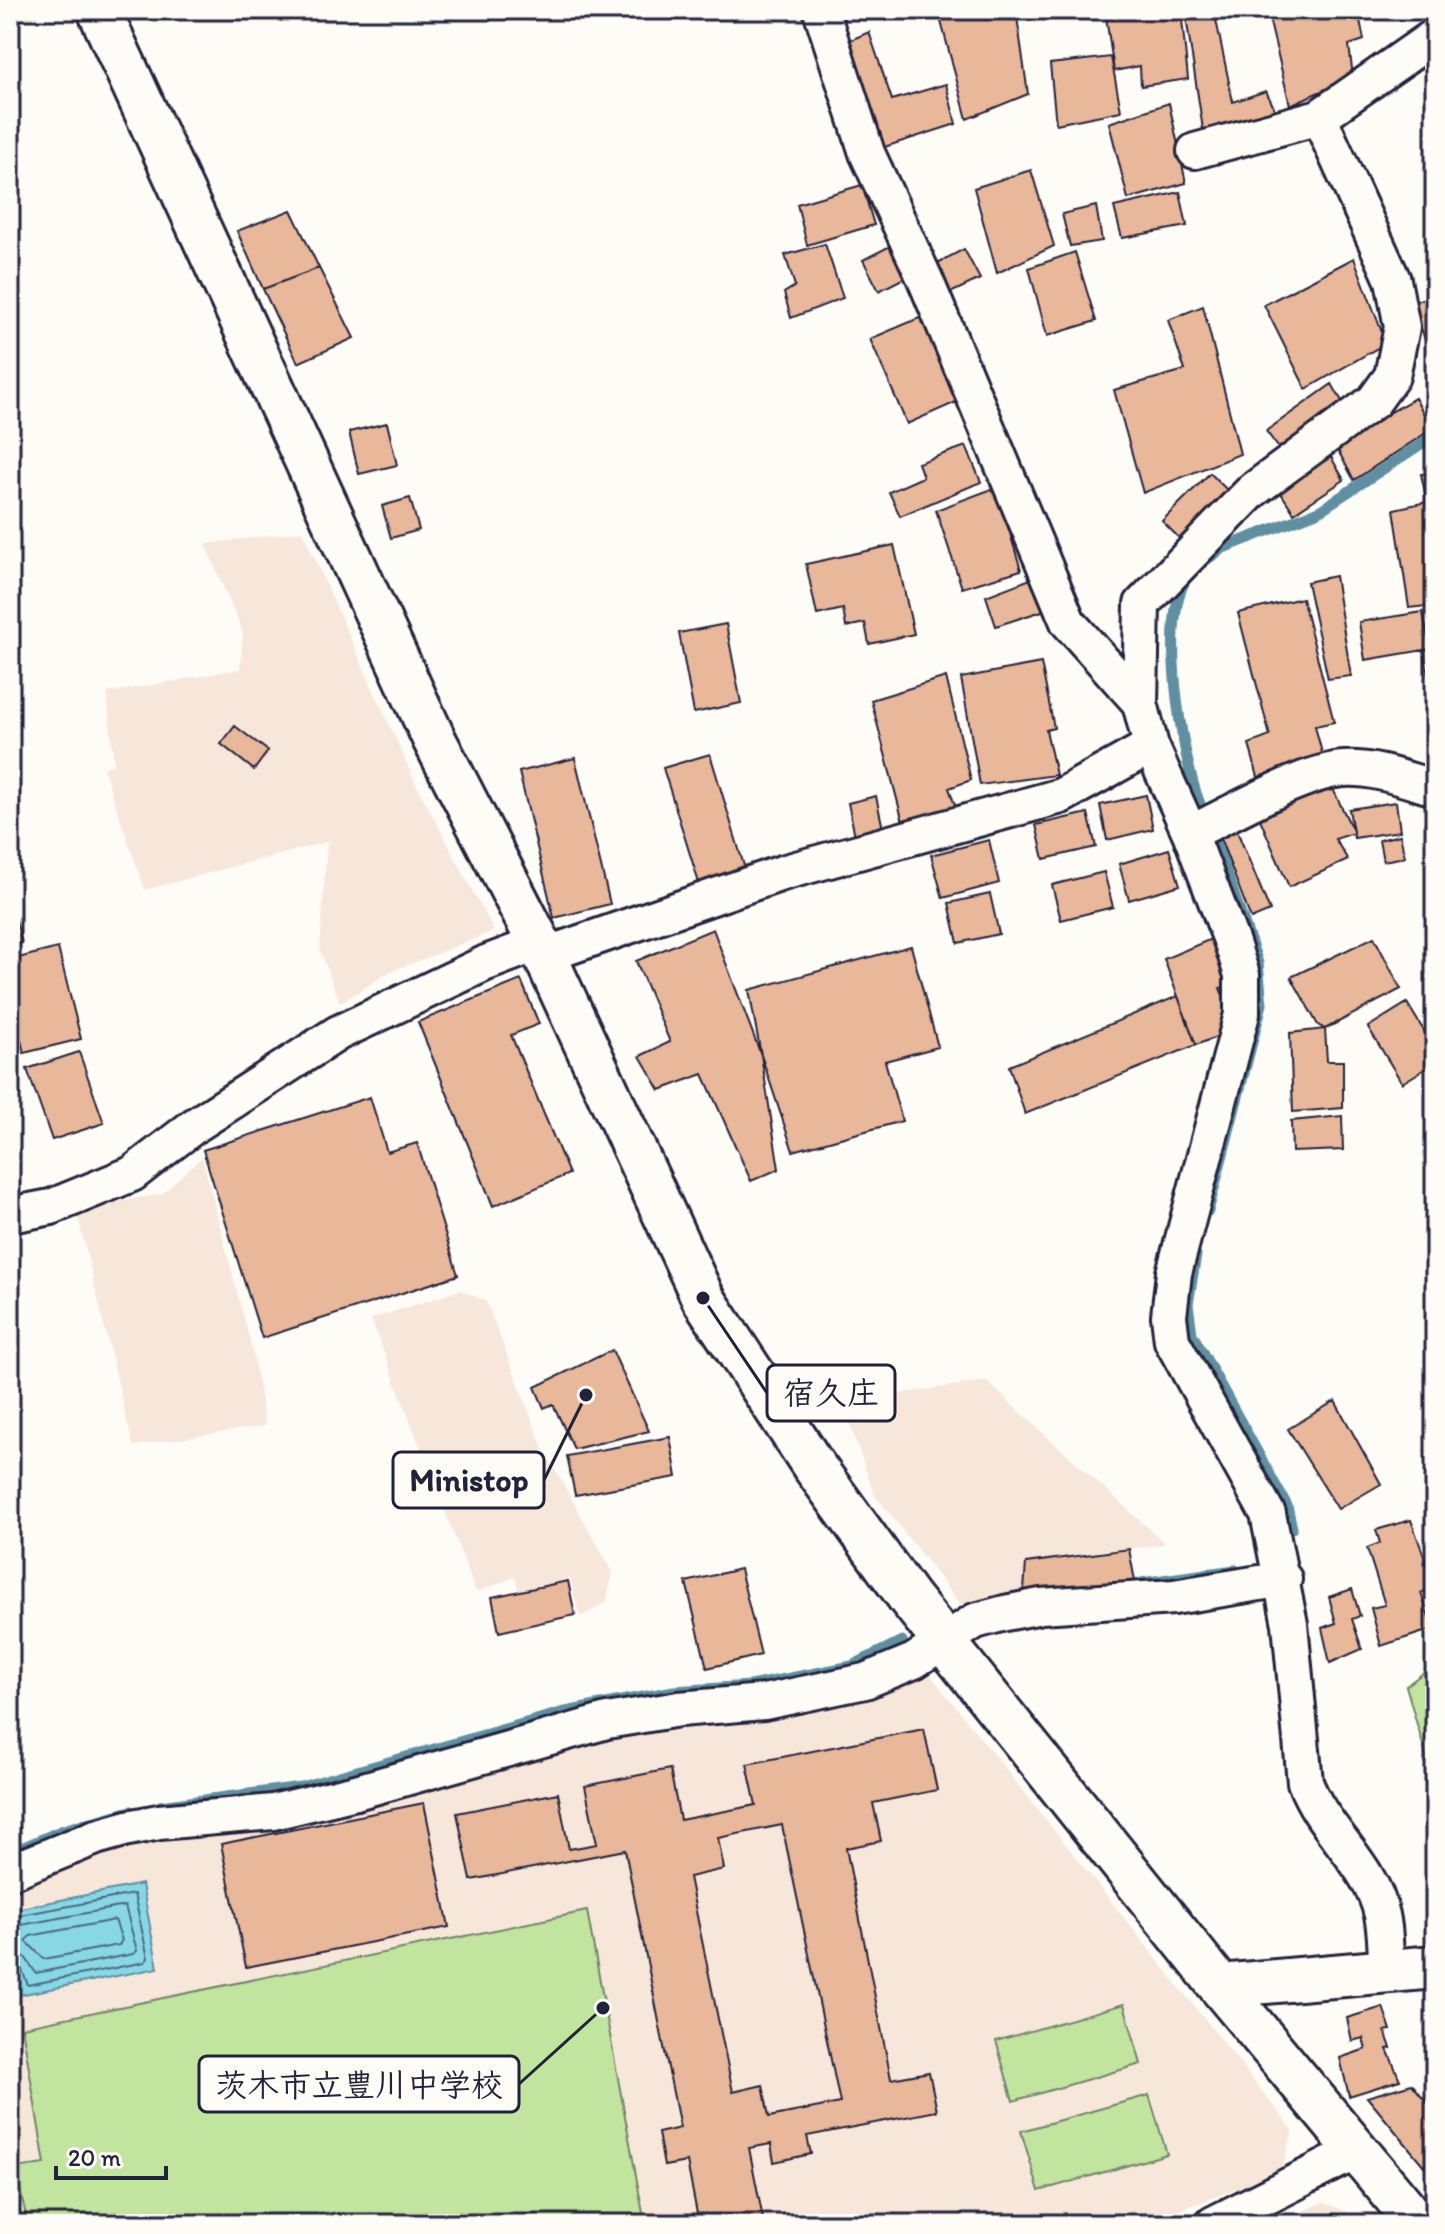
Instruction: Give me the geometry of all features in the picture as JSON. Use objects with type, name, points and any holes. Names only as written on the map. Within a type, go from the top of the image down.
[{"type":"street","points":[[99,10],[434,739],[542,949],[703,1298],[813,1465],[944,1641],[1220,1986],[1418,2224]]},
{"type":"street","points":[[821,10],[867,153],[925,279],[1068,622],[1140,703]]},
{"type":"street","points":[[1195,151],[1319,117],[1435,36]]},
{"type":"street","points":[[1319,117],[1393,280],[1402,327],[1392,376],[1374,401],[1252,491],[1142,604],[1140,703],[1151,746],[1190,833],[1232,943],[1244,994],[1237,1038],[1174,1273],[1169,1316],[1172,1341],[1261,1498],[1284,1579],[1305,1782],[1311,1798],[1341,1839],[1378,1902],[1387,1970]]},
{"type":"street","points":[[10,1215],[51,1207],[132,1174],[194,1126],[338,1033],[486,963],[542,949],[782,873],[1061,796],[1151,746]]},
{"type":"street","points":[[1190,833],[1297,783],[1343,769],[1388,775],[1435,788]]},
{"type":"street","points":[[10,1872],[96,1837],[128,1828],[311,1804],[607,1721],[679,1709],[764,1702],[838,1687],[914,1661],[975,1621],[1041,1606],[1174,1597],[1284,1579]]},
{"type":"street","points":[[1220,1986],[1435,1967]]},
{"type":"street","points":[[1213,2224],[1357,2151]]},
{"type":"shaded area","points":[[10,10],[54,10],[10,27]]},
{"type":"shaded area","points":[[302,531],[416,784],[494,931],[388,973],[340,1003],[320,950],[327,842],[145,890],[103,768],[114,764],[107,693],[240,669],[243,633],[205,544]]},
{"type":"shaded area","points":[[202,1157],[253,1353],[265,1426],[133,1446],[76,1209],[162,1194]]},
{"type":"shaded area","points":[[460,1290],[486,1301],[544,1450],[613,1572],[606,1603],[580,1617],[570,1578],[520,1595],[515,1577],[476,1592],[371,1319]]},
{"type":"shaded area","points":[[986,1381],[1166,1544],[1026,1563],[1024,1590],[960,1604],[874,1494],[842,1402]]},
{"type":"shaded area","points":[[929,1673],[1293,2130],[1281,2172],[1180,2210],[1082,2224],[16,2224],[10,2195],[10,1886],[91,1852],[655,1726],[744,1722],[866,1694]]},
{"type":"shaded area","points":[[1323,2202],[1363,2218],[1368,2224],[1275,2224]]},
{"type":"green space","points":[[1435,1664],[1435,1787],[1406,1686]]},
{"type":"green space","points":[[587,1911],[645,2224],[28,2224],[15,2168],[45,2164],[22,2027]]},
{"type":"green space","points":[[1124,2004],[1141,2064],[1013,2101],[996,2041]]},
{"type":"green space","points":[[1149,2095],[1167,2154],[1039,2191],[1021,2131]]},
{"type":"water","points":[[142,1884],[158,1968],[19,1995],[10,1951],[10,1910]]},
{"type":"building","points":[[938,10],[1016,10],[1028,94],[967,119]]},
{"type":"building","points":[[1105,10],[1181,10],[1188,79],[1141,86],[1140,66],[1114,71]]},
{"type":"building","points":[[1185,10],[1214,10],[1233,102],[1266,91],[1280,120],[1205,143]]},
{"type":"building","points":[[1267,10],[1358,10],[1364,40],[1349,45],[1353,77],[1290,105]]},
{"type":"building","points":[[869,32],[892,100],[946,84],[956,124],[872,151],[841,44]]},
{"type":"building","points":[[1111,57],[1121,111],[1056,124],[1050,64]]},
{"type":"building","points":[[1169,103],[1186,183],[1128,199],[1109,123]]},
{"type":"building","points":[[1031,170],[1054,246],[997,273],[974,188]]},
{"type":"building","points":[[862,185],[874,225],[807,245],[797,204]]},
{"type":"building","points":[[1180,192],[1187,226],[1122,238],[1114,207]]},
{"type":"building","points":[[1096,206],[1102,241],[1070,246],[1062,214]]},
{"type":"building","points":[[291,210],[319,268],[263,289],[237,231]]},
{"type":"building","points":[[825,244],[843,298],[791,318],[784,293],[795,286],[785,255]]},
{"type":"building","points":[[892,245],[908,276],[879,291],[863,260]]},
{"type":"building","points":[[964,249],[980,279],[944,296],[928,268]]},
{"type":"building","points":[[1075,252],[1096,321],[1047,336],[1029,268]]},
{"type":"building","points":[[1354,258],[1386,343],[1306,389],[1264,305]]},
{"type":"building","points":[[319,268],[354,338],[298,363],[263,289]]},
{"type":"building","points":[[1435,295],[1435,340],[1426,342],[1412,302]]},
{"type":"building","points":[[1203,306],[1240,454],[1143,493],[1114,390],[1185,370],[1168,320]]},
{"type":"building","points":[[924,316],[961,400],[907,424],[870,339]]},
{"type":"building","points":[[1332,384],[1347,410],[1284,455],[1266,431]]},
{"type":"building","points":[[1415,398],[1432,429],[1354,480],[1335,445]]},
{"type":"building","points":[[387,423],[397,465],[359,474],[349,432]]},
{"type":"building","points":[[966,446],[981,482],[900,516],[889,492],[923,477],[918,463]]},
{"type":"building","points":[[1331,457],[1344,480],[1294,513],[1279,490]]},
{"type":"building","points":[[1435,472],[1435,605],[1409,608],[1394,509],[1427,502],[1421,474]]},
{"type":"building","points":[[1210,473],[1234,497],[1186,545],[1162,521]]},
{"type":"building","points":[[1000,486],[1012,518],[1006,520],[1021,570],[962,588],[936,510]]},
{"type":"building","points":[[410,498],[419,530],[391,538],[382,506]]},
{"type":"building","points":[[894,545],[914,634],[869,644],[865,623],[846,627],[843,609],[817,615],[806,564]]},
{"type":"building","points":[[1335,576],[1351,676],[1328,679],[1307,582]]},
{"type":"building","points":[[1033,578],[1045,610],[996,626],[986,596]]},
{"type":"building","points":[[1302,598],[1334,722],[1315,726],[1323,757],[1258,777],[1249,744],[1270,736],[1238,613]]},
{"type":"building","points":[[1423,612],[1430,649],[1365,660],[1359,622]]},
{"type":"building","points":[[726,624],[741,703],[694,713],[679,633]]},
{"type":"building","points":[[1435,648],[1435,696],[1431,696],[1424,650]]},
{"type":"building","points":[[1041,663],[1054,728],[1046,730],[1056,775],[980,785],[961,678]]},
{"type":"building","points":[[946,677],[971,780],[949,788],[957,811],[903,822],[871,700]]},
{"type":"building","points":[[235,726],[268,751],[254,770],[221,744]]},
{"type":"building","points":[[710,754],[745,869],[699,883],[663,768]]},
{"type":"building","points":[[575,758],[610,904],[554,918],[519,772]]},
{"type":"building","points":[[1331,785],[1354,833],[1335,839],[1348,860],[1289,887],[1260,819]]},
{"type":"building","points":[[1146,795],[1153,829],[1107,840],[1100,805]]},
{"type":"building","points":[[876,796],[883,829],[855,836],[848,803]]},
{"type":"building","points":[[1396,802],[1400,831],[1354,838],[1349,809]]},
{"type":"building","points":[[1088,813],[1096,847],[1044,859],[1036,825]]},
{"type":"building","points":[[1235,826],[1270,911],[1251,919],[1219,835]]},
{"type":"building","points":[[1400,835],[1405,857],[1383,861],[1379,840]]},
{"type":"building","points":[[989,840],[999,883],[943,898],[931,855]]},
{"type":"building","points":[[1169,849],[1180,885],[1129,900],[1119,864]]},
{"type":"building","points":[[1104,872],[1113,907],[1061,920],[1052,885]]},
{"type":"building","points":[[990,894],[999,934],[958,943],[949,903]]},
{"type":"building","points":[[10,899],[22,943],[10,946]]},
{"type":"building","points":[[713,929],[761,1055],[779,1169],[751,1181],[703,1074],[660,1090],[640,1056],[670,1042],[636,961]]},
{"type":"building","points":[[1374,937],[1401,989],[1325,1029],[1318,1025],[1291,977]]},
{"type":"building","points":[[1211,939],[1229,985],[1220,988],[1230,1012],[1224,1034],[1196,1045],[1164,959]]},
{"type":"building","points":[[911,946],[938,1047],[885,1061],[902,1121],[793,1151],[761,1055],[749,990]]},
{"type":"building","points":[[58,948],[81,1039],[24,1053],[10,996],[10,960]]},
{"type":"building","points":[[521,980],[539,1024],[511,1035],[569,1174],[493,1206],[418,1022]]},
{"type":"building","points":[[1178,996],[1196,1045],[1025,1114],[1009,1066]]},
{"type":"building","points":[[1407,1003],[1435,1049],[1435,1063],[1402,1083],[1368,1027]]},
{"type":"building","points":[[1325,1029],[1327,1061],[1343,1061],[1343,1108],[1293,1112],[1290,1033]]},
{"type":"building","points":[[79,1052],[104,1123],[52,1140],[27,1069]]},
{"type":"building","points":[[370,1097],[387,1152],[417,1143],[458,1275],[262,1338],[203,1150]]},
{"type":"building","points":[[1342,1116],[1343,1150],[1292,1152],[1291,1121]]},
{"type":"building","points":[[612,1350],[649,1431],[574,1449],[553,1404],[544,1408],[535,1387]]},
{"type":"building","points":[[1335,1401],[1381,1484],[1338,1509],[1288,1429]]},
{"type":"building","points":[[670,1437],[677,1477],[575,1495],[567,1456]]},
{"type":"building","points":[[1411,1520],[1435,1587],[1421,1593],[1433,1629],[1381,1646],[1371,1608],[1385,1605],[1367,1548],[1380,1543],[1376,1530]]},
{"type":"building","points":[[1129,1549],[1135,1581],[1024,1590],[1026,1563]]},
{"type":"building","points":[[740,1569],[761,1655],[707,1668],[686,1582]]},
{"type":"building","points":[[568,1581],[575,1615],[499,1632],[492,1597]]},
{"type":"building","points":[[1352,1589],[1360,1616],[1352,1619],[1362,1649],[1330,1663],[1322,1628],[1336,1623],[1329,1597]]},
{"type":"building","points":[[924,1729],[937,1790],[873,1803],[881,1841],[846,1848],[891,2079],[929,2072],[937,2111],[807,2136],[811,2154],[774,2162],[771,2144],[749,2148],[764,2224],[699,2224],[687,2162],[664,2166],[658,2133],[680,2128],[625,1850],[471,1880],[457,1813],[558,1793],[569,1849],[597,1844],[585,1786],[670,1769],[680,1820],[756,1805],[747,1764]],"holes":[[[782,1825],[840,2103],[769,2117],[763,2085],[733,2092],[689,1877],[724,1869],[718,1838]]]},
{"type":"building","points":[[424,1803],[449,1927],[246,1967],[221,1844]]},
{"type":"building","points":[[1383,2007],[1391,2030],[1385,2031],[1391,2048],[1387,2049],[1400,2080],[1349,2096],[1340,2058],[1366,2049],[1363,2038],[1352,2041],[1347,2018]]},
{"type":"building","points":[[1412,2084],[1435,2112],[1435,2156],[1424,2166],[1367,2097]]},
{"type":"waterway","points":[[1202,563],[1223,548],[1319,511],[1435,435]]},
{"type":"waterway","points":[[1189,575],[1180,594],[1174,653],[1180,722],[1200,804]]},
{"type":"waterway","points":[[1208,1211],[1262,1004],[1258,963],[1213,835]]},
{"type":"waterway","points":[[1196,1255],[1188,1304],[1192,1334],[1287,1506],[1292,1528]]},
{"type":"waterway","points":[[1141,1583],[1235,1570]]},
{"type":"waterway","points":[[160,1806],[301,1787],[561,1713],[674,1691],[750,1686],[852,1666],[902,1641]]},
{"type":"waterway","points":[[10,1853],[63,1830],[131,1811]]},
{"type":"place","name":"宿久庄","points":[[703,1298]]},
{"type":"place","name":"Ministop","points":[[586,1395]]},
{"type":"place","name":"茨木市立豊川中学校","points":[[603,2008]]}]
